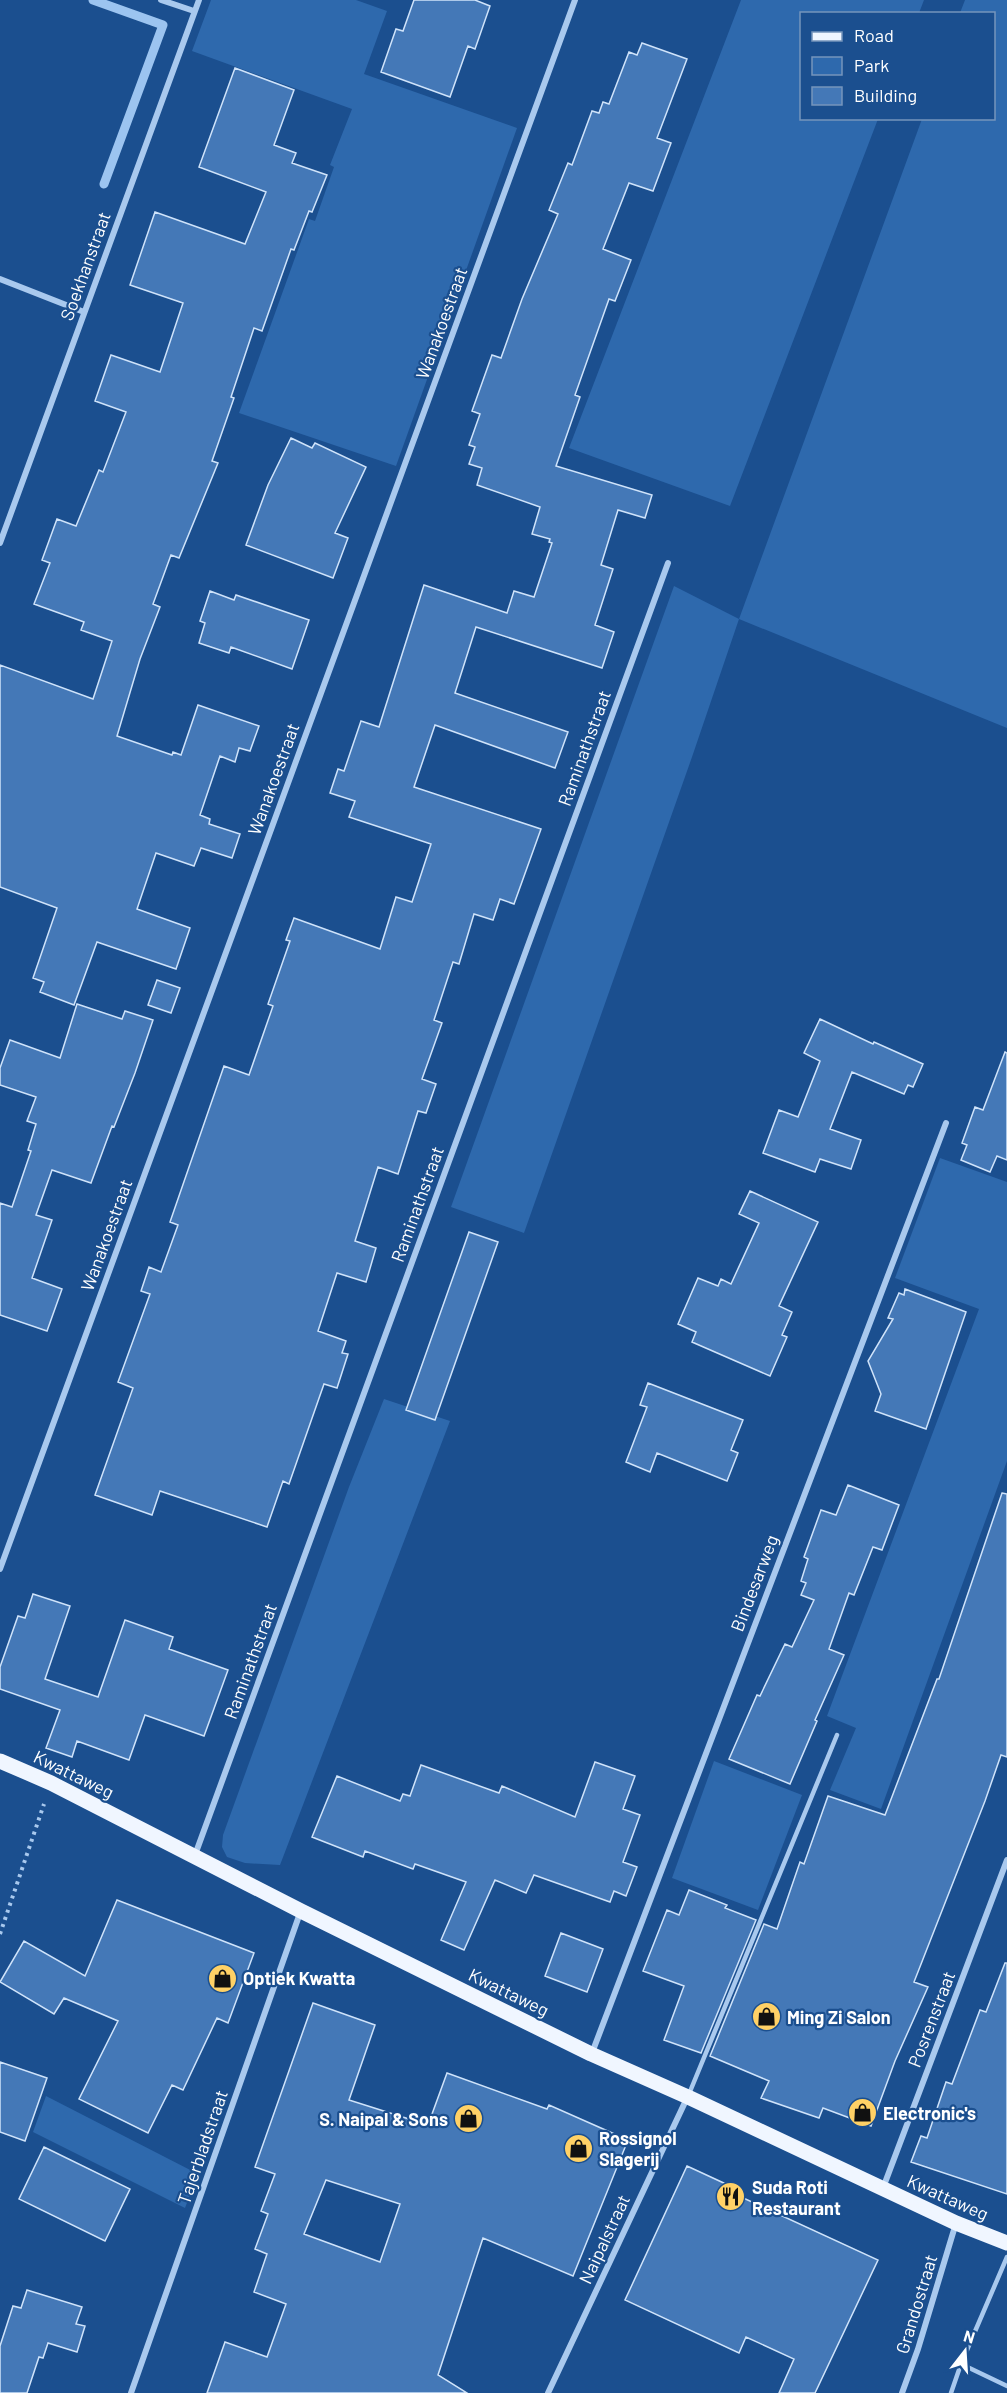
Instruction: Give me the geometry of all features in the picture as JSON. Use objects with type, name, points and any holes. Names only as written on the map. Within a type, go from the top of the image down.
[{"type":"main road","name":"Kwattaweg","points":[[0,1761],[51,1784],[591,2054],[956,2223],[1007,2243]]},
{"type":"street","points":[[161,0],[195,11]]},
{"type":"street","name":"Soekhanstraat","points":[[0,543],[199,0]]},
{"type":"street","name":"Wanakoestraat","points":[[0,1569],[575,0]]},
{"type":"street","points":[[0,279],[84,312]]},
{"type":"street","name":"Raminathstraat","points":[[195,1856],[668,563]]},
{"type":"street","name":"Bindesarweg","points":[[591,2054],[946,1122]]},
{"type":"street","name":"Posrenstraat","points":[[883,2189],[1007,1860]]},
{"type":"street","name":"Tajerbladstraat","points":[[131,2393],[301,1911]]},
{"type":"street","name":"Naipalstraat","points":[[548,2393],[687,2097]]},
{"type":"street","name":"Grandostraat","points":[[902,2393],[918,2349],[956,2223]]},
{"type":"lane","points":[[687,2097],[837,1735]]},
{"type":"lane","points":[[951,2393],[1007,2257]]},
{"type":"lane","points":[[961,2364],[1007,2386]]},
{"type":"path","points":[[0,1934],[51,1784]]},
{"type":"green space","points":[[211,0],[356,0],[387,11],[364,74],[517,128],[396,466],[239,413],[309,219],[315,221],[334,167],[330,165],[352,109],[192,51]]},
{"type":"green space","points":[[741,0],[924,0],[919,12],[800,12],[800,120],[878,120],[730,506],[569,448]]},
{"type":"green space","points":[[965,0],[1007,0],[1007,728],[739,619],[922,120],[995,120],[995,12],[960,12]]},
{"type":"green space","points":[[674,586],[739,619],[524,1233],[451,1207]]},
{"type":"green space","points":[[940,1158],[1007,1182],[1007,1461],[881,1809],[830,1790],[856,1728],[827,1716],[979,1309],[895,1278]]},
{"type":"green space","points":[[384,1399],[450,1421],[280,1865],[245,1863],[227,1857],[222,1847],[223,1835],[349,1487]]},
{"type":"green space","points":[[714,1761],[802,1795],[758,1910],[672,1878]]},
{"type":"green space","points":[[46,2096],[198,2174],[185,2208],[33,2132]]},
{"type":"building","points":[[414,0],[475,0],[490,6],[475,49],[468,46],[450,97],[381,72],[396,29],[403,31]]},
{"type":"building","points":[[642,43],[687,59],[657,138],[671,143],[653,191],[629,183],[603,249],[631,260],[615,301],[609,299],[575,395],[580,397],[556,466],[652,495],[645,518],[618,510],[601,565],[613,569],[595,625],[614,632],[602,668],[476,627],[455,693],[568,732],[555,768],[435,725],[414,787],[541,829],[514,904],[500,899],[493,920],[474,914],[459,964],[453,962],[434,1020],[442,1023],[422,1079],[436,1084],[426,1113],[418,1111],[398,1174],[378,1167],[355,1241],[376,1248],[366,1282],[337,1273],[318,1331],[346,1341],[342,1353],[348,1354],[337,1388],[324,1384],[289,1484],[283,1481],[267,1527],[160,1491],[152,1515],[95,1495],[133,1388],[118,1382],[150,1294],[141,1291],[149,1267],[161,1272],[178,1225],[170,1222],[224,1066],[249,1075],[273,1006],[268,1004],[290,941],[286,940],[294,918],[380,949],[396,897],[412,902],[431,844],[349,817],[355,801],[330,793],[338,769],[344,771],[361,721],[379,727],[424,585],[507,613],[514,591],[534,597],[552,543],[549,542],[550,539],[532,534],[540,507],[477,485],[482,468],[469,464],[475,447],[469,445],[480,414],[472,411],[492,355],[501,358],[522,299],[558,214],[549,210],[568,163],[572,165],[592,111],[599,113],[603,102],[609,104],[629,52],[637,55]]},
{"type":"building","points":[[235,68],[294,90],[274,145],[296,153],[292,163],[327,175],[312,212],[309,211],[294,250],[291,249],[262,331],[254,328],[231,397],[234,398],[212,461],[218,463],[179,558],[171,555],[153,604],[160,607],[140,659],[117,736],[172,755],[173,752],[181,755],[198,705],[259,726],[250,751],[239,748],[235,762],[220,756],[200,815],[210,819],[209,824],[240,834],[232,858],[201,848],[194,866],[156,853],[137,909],[190,928],[176,969],[97,942],[74,1005],[40,992],[44,982],[33,978],[57,908],[0,887],[0,665],[93,699],[112,641],[81,630],[84,622],[34,604],[50,563],[42,560],[57,519],[76,526],[99,470],[103,472],[126,412],[95,401],[111,355],[160,372],[183,303],[130,285],[155,212],[245,244],[266,192],[199,167]]},
{"type":"building","points":[[291,438],[312,448],[315,443],[366,467],[335,533],[348,538],[333,578],[246,545],[268,485]]},
{"type":"building","points":[[210,591],[234,600],[236,595],[309,620],[292,669],[231,647],[229,653],[199,643],[205,623],[200,621]]},
{"type":"building","points":[[157,980],[180,988],[171,1013],[148,1005]]},
{"type":"building","points":[[77,1004],[122,1019],[125,1011],[153,1020],[135,1073],[91,1183],[52,1170],[36,1215],[52,1220],[32,1278],[62,1289],[47,1331],[0,1315],[0,1203],[12,1207],[31,1151],[28,1150],[36,1124],[27,1121],[36,1097],[0,1085],[0,1068],[10,1040],[60,1058]]},
{"type":"building","points":[[820,1019],[923,1064],[913,1087],[908,1085],[904,1094],[852,1072],[830,1129],[861,1140],[851,1169],[820,1159],[815,1172],[763,1153],[779,1110],[798,1117],[820,1061],[804,1053]]},
{"type":"building","points":[[1005,1052],[1007,1053],[1007,1160],[997,1156],[990,1172],[961,1160],[967,1145],[962,1143],[975,1107],[983,1110]]},
{"type":"building","points":[[750,1191],[818,1222],[779,1306],[792,1312],[782,1335],[787,1337],[770,1376],[692,1342],[696,1332],[678,1324],[698,1278],[718,1286],[721,1279],[731,1284],[759,1223],[739,1214]]},
{"type":"building","points":[[469,1232],[498,1242],[435,1420],[406,1410]]},
{"type":"building","points":[[905,1289],[966,1312],[926,1429],[875,1411],[881,1394],[868,1361],[893,1319],[888,1318],[899,1293],[904,1295]]},
{"type":"building","points":[[648,1383],[743,1420],[731,1450],[738,1453],[727,1481],[657,1453],[650,1472],[626,1462],[647,1407],[640,1405]]},
{"type":"building","points":[[848,1485],[899,1505],[882,1550],[873,1547],[854,1595],[849,1593],[829,1649],[844,1655],[790,1784],[729,1759],[757,1695],[760,1696],[785,1644],[792,1647],[814,1600],[801,1595],[806,1583],[801,1581],[808,1559],[804,1557],[821,1510],[836,1515]]},
{"type":"building","points":[[1002,1493],[1007,1494],[1007,1757],[1001,1755],[914,1982],[928,1987],[895,2061],[871,2126],[823,2108],[819,2118],[761,2098],[769,2081],[710,2056],[764,1924],[777,1929],[800,1862],[804,1864],[828,1796],[885,1815],[937,1679],[939,1679]]},
{"type":"building","points":[[33,1594],[70,1606],[45,1679],[98,1697],[125,1620],[173,1637],[169,1649],[228,1670],[204,1736],[145,1715],[129,1760],[77,1741],[72,1757],[46,1748],[60,1710],[0,1689],[0,1667],[18,1616],[25,1618]]},
{"type":"building","points":[[595,1762],[635,1776],[623,1809],[640,1815],[623,1862],[637,1867],[626,1896],[614,1891],[610,1902],[534,1875],[526,1893],[495,1880],[464,1950],[441,1940],[466,1882],[415,1864],[413,1869],[365,1851],[363,1857],[312,1837],[337,1776],[400,1801],[403,1794],[410,1796],[421,1765],[499,1793],[502,1786],[575,1817]]},
{"type":"building","points":[[689,1890],[727,1905],[725,1908],[756,1920],[701,2053],[664,2040],[684,1986],[643,1971],[667,1910],[679,1915]]},
{"type":"building","points":[[117,1900],[254,1953],[228,2023],[217,2018],[183,2090],[172,2085],[148,2133],[79,2099],[118,2021],[64,1998],[54,2014],[0,1982],[24,1941],[85,1976]]},
{"type":"building","points":[[561,1933],[603,1949],[587,1992],[545,1976]]},
{"type":"building","points":[[1005,1963],[1007,1963],[1007,2194],[911,2162],[921,2136],[927,2138],[946,2082],[952,2084],[980,2010],[986,2012]]},
{"type":"building","points":[[313,2003],[375,2025],[349,2100],[428,2125],[447,2073],[547,2109],[549,2105],[628,2140],[573,2276],[483,2238],[438,2375],[467,2393],[207,2393],[225,2342],[267,2357],[286,2304],[254,2292],[267,2254],[255,2249],[268,2214],[261,2211],[275,2174],[255,2167]],"holes":[[[326,2180],[400,2204],[380,2262],[304,2234]]]},
{"type":"building","points":[[0,2062],[47,2078],[25,2141],[0,2132]]},
{"type":"building","points":[[44,2147],[130,2189],[105,2241],[19,2199]]},
{"type":"building","points":[[687,2166],[741,2191],[739,2196],[878,2260],[815,2393],[779,2393],[794,2359],[746,2337],[739,2353],[625,2300]]},
{"type":"building","points":[[27,2290],[82,2307],[76,2324],[85,2326],[77,2352],[48,2343],[43,2358],[39,2357],[27,2393],[0,2393],[0,2346],[13,2306],[21,2308]]},
{"type":"waterway","points":[[93,0],[163,25],[104,184]]},
{"type":"place","name":"Optiek Kwatta","points":[[222,1978]]},
{"type":"place","name":"Ming Zi Salon","points":[[766,2017]]},
{"type":"place","name":"Electronic's","points":[[862,2113]]},
{"type":"place","name":"S. Naipal & Sons","points":[[469,2119]]},
{"type":"place","name":"Rossignol Slagerij","points":[[578,2148]]},
{"type":"place","name":"Suda Roti Restaurant","points":[[731,2197]]}]
